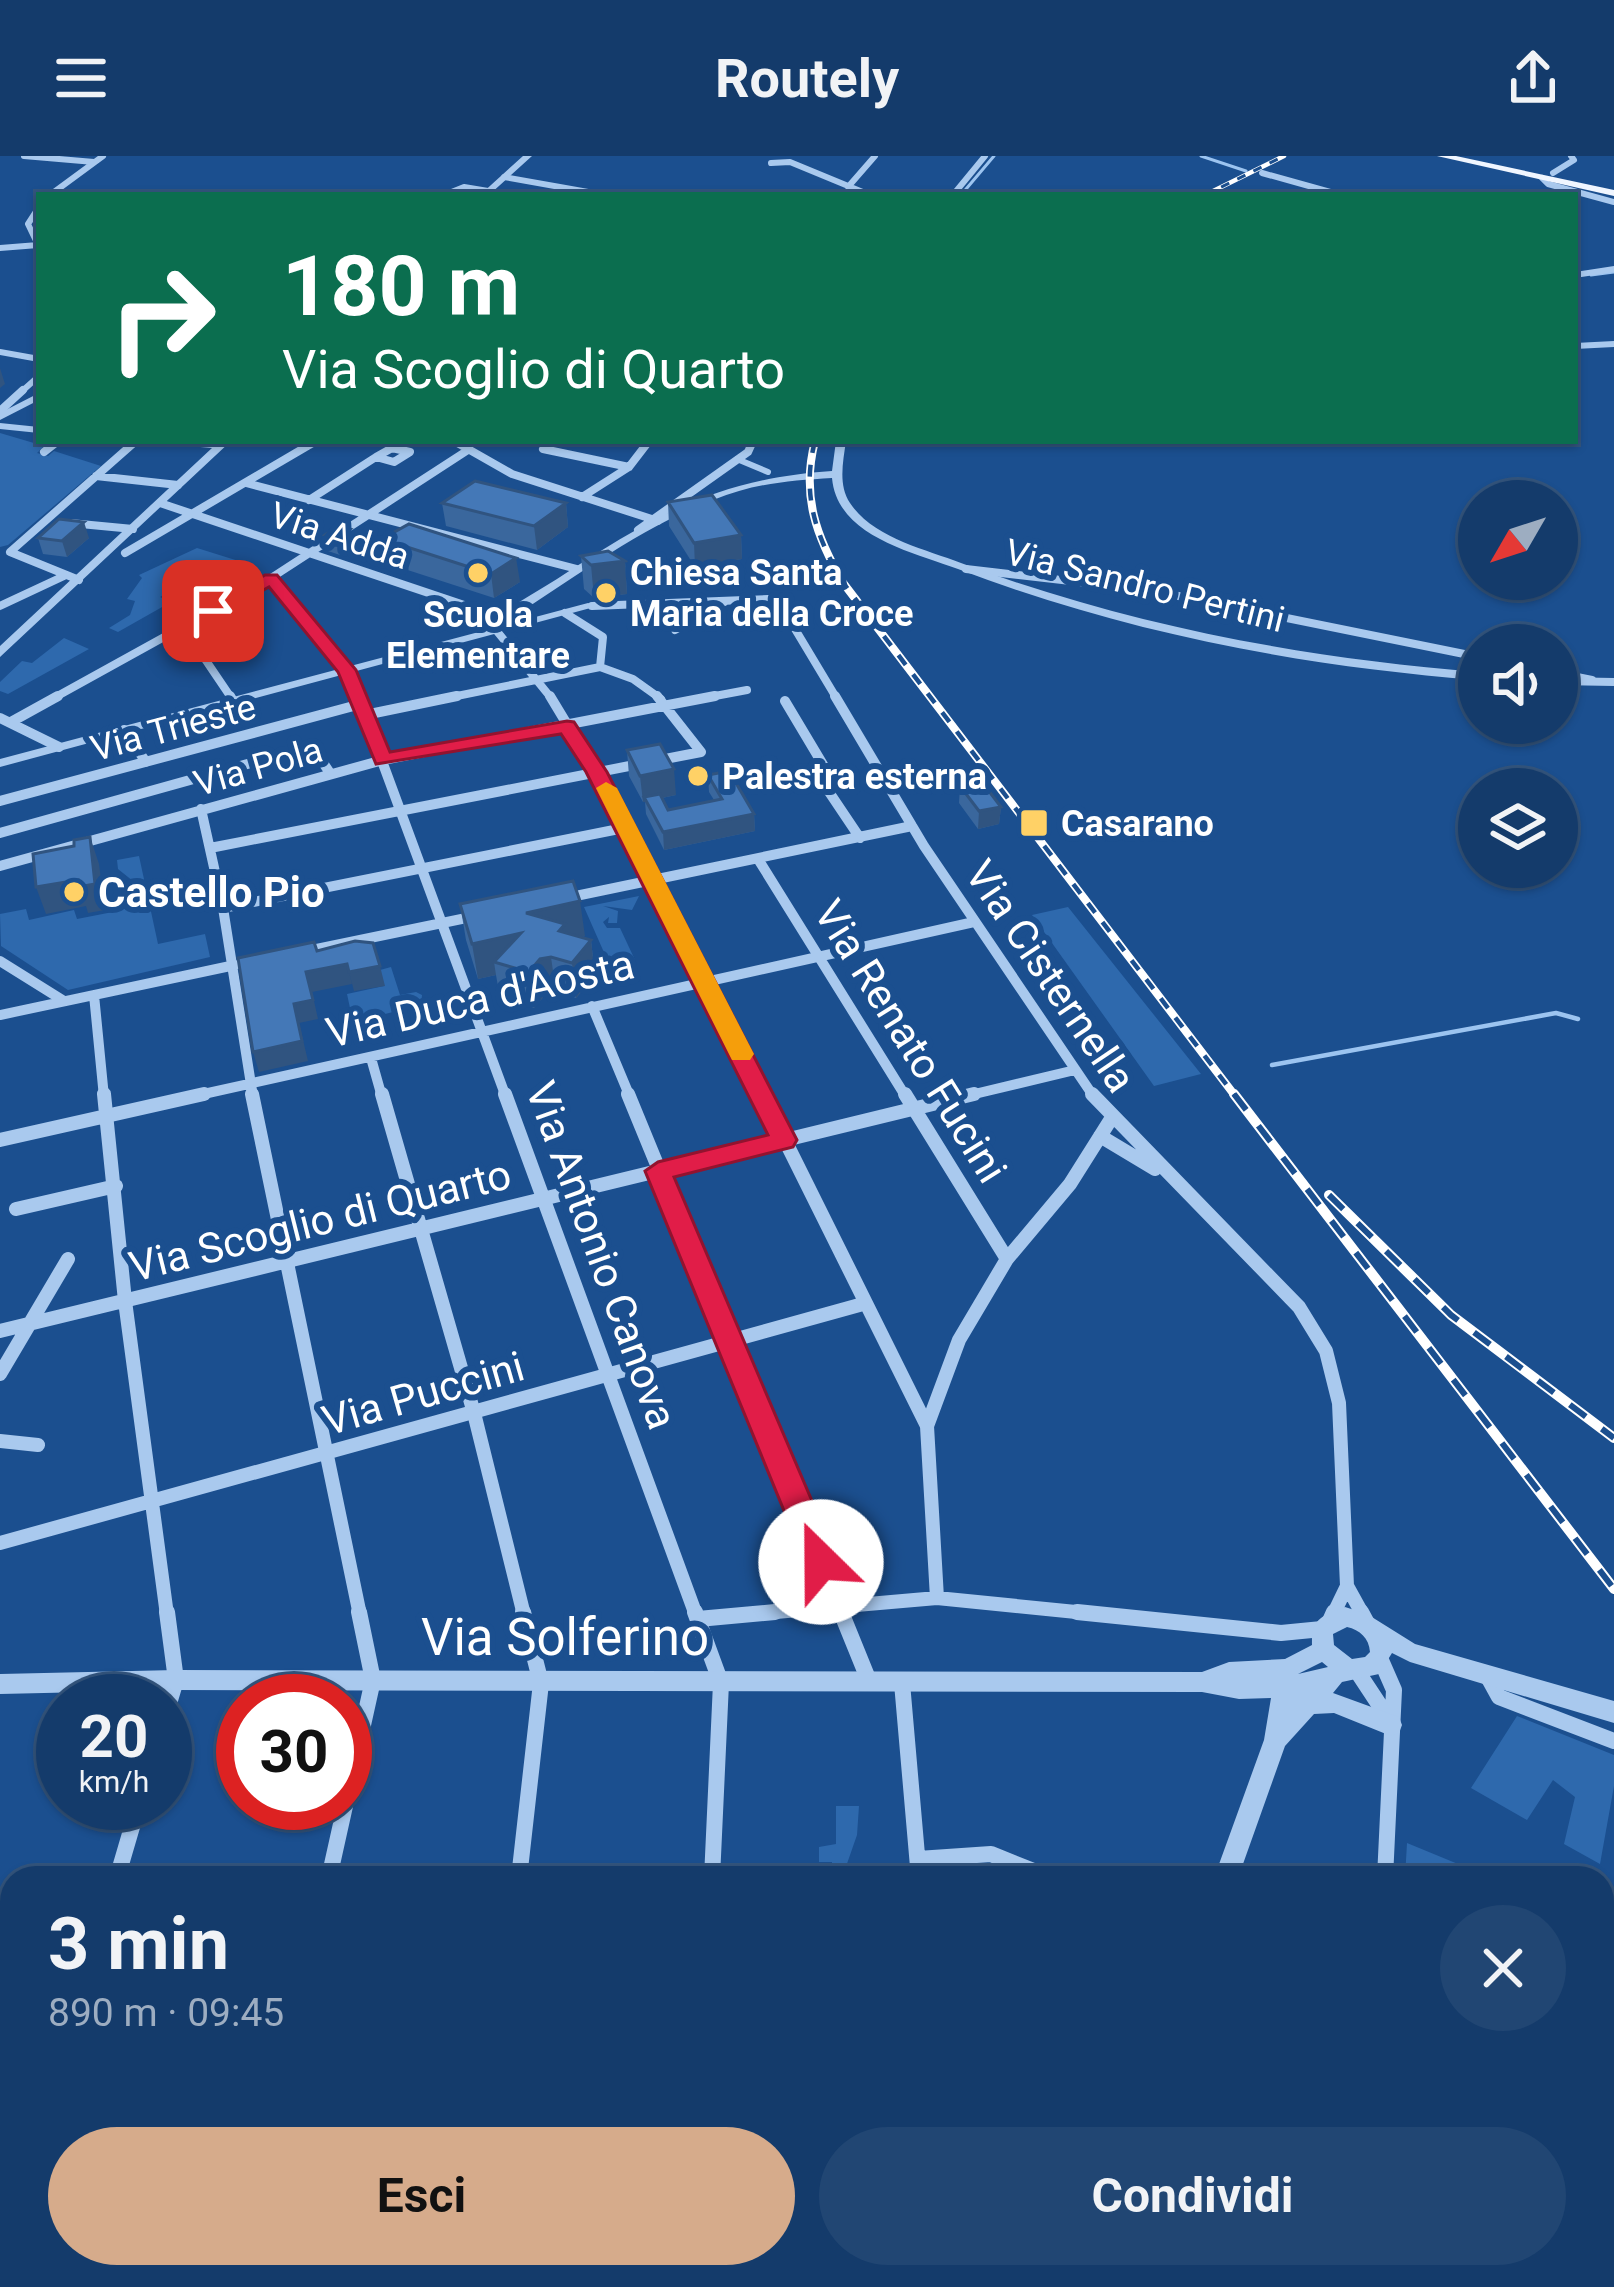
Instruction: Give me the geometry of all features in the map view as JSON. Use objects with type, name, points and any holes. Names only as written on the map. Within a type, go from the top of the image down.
[{"type":"main road","points":[[1442,156],[1614,193]]},
{"type":"street","points":[[24,156],[94,162]]},
{"type":"street","points":[[54,192],[103,156]]},
{"type":"street","points":[[487,192],[530,156]]},
{"type":"street","points":[[848,187],[875,156]]},
{"type":"street","points":[[955,192],[985,156]]},
{"type":"street","points":[[1553,173],[1574,160],[1571,156]]},
{"type":"street","points":[[771,163],[790,162],[862,192]]},
{"type":"street","points":[[1262,173],[1330,192]]},
{"type":"street","points":[[504,177],[588,192]]},
{"type":"street","points":[[1542,178],[1577,192]]},
{"type":"street","points":[[453,192],[464,188],[482,192]]},
{"type":"street","points":[[1578,192],[1614,202]]},
{"type":"street","points":[[36,211],[28,221],[36,239]]},
{"type":"street","points":[[0,248],[36,246]]},
{"type":"street","points":[[1578,272],[1614,269]]},
{"type":"street","points":[[1578,346],[1614,344]]},
{"type":"street","points":[[0,352],[36,358]]},
{"type":"street","points":[[0,414],[36,380]]},
{"type":"street","points":[[0,414],[36,397]]},
{"type":"street","points":[[0,427],[36,430]]},
{"type":"street","points":[[44,452],[54,444]]},
{"type":"street","points":[[72,578],[10,552],[133,444]]},
{"type":"street","points":[[0,653],[72,578],[133,529],[222,444]]},
{"type":"street","points":[[125,553],[307,444]]},
{"type":"street","points":[[458,444],[512,473],[654,519],[751,480],[836,474],[841,444]]},
{"type":"street","points":[[546,444],[543,449],[629,467]]},
{"type":"street","points":[[582,497],[629,467],[647,444]]},
{"type":"street","points":[[500,624],[748,452],[752,444]]},
{"type":"street","points":[[6,720],[271,578],[468,451]]},
{"type":"street","points":[[309,500],[376,458]]},
{"type":"street","points":[[737,459],[769,472]]},
{"type":"street","name":"Via Sandro Pertini","points":[[836,474],[842,499],[861,520],[893,539],[964,568],[1124,619],[1311,657],[1458,674]]},
{"type":"street","points":[[96,476],[178,485]]},
{"type":"street","points":[[246,483],[577,569]]},
{"type":"street","name":"Via Adda","points":[[160,503],[500,624]]},
{"type":"street","points":[[45,520],[133,529]]},
{"type":"street","points":[[964,568],[1149,590],[1458,653]]},
{"type":"street","points":[[0,606],[72,578]]},
{"type":"street","name":"Via Antonio Canova","points":[[271,578],[347,670],[721,1683],[713,1866]]},
{"type":"street","points":[[556,581],[592,606]]},
{"type":"street","name":"Via Cisternella","points":[[727,601],[768,599],[780,604],[923,846],[1111,1119],[1070,1184],[1007,1258],[959,1340],[927,1426],[937,1598]]},
{"type":"street","points":[[0,763],[472,636],[500,624],[592,606],[727,601]]},
{"type":"street","points":[[675,630],[727,601]]},
{"type":"street","points":[[516,609],[532,621]]},
{"type":"street","points":[[210,848],[701,752],[673,705],[600,667],[603,637],[565,613]]},
{"type":"street","points":[[500,624],[539,678],[629,827],[927,1426]]},
{"type":"street","points":[[184,628],[233,701]]},
{"type":"street","name":"Via Trieste","points":[[0,801],[363,710],[600,667]]},
{"type":"street","points":[[1578,679],[1610,682]]},
{"type":"street","name":"Via Pola","points":[[0,866],[383,760],[747,691]]},
{"type":"street","points":[[785,701],[825,768],[818,774],[860,838]]},
{"type":"street","points":[[6,720],[59,747]]},
{"type":"street","points":[[124,730],[146,762]]},
{"type":"street","points":[[0,833],[311,745],[330,773]]},
{"type":"street","points":[[201,810],[238,965],[250,1085],[373,1680],[332,1866]]},
{"type":"street","points":[[547,902],[912,826]]},
{"type":"street","points":[[223,908],[629,827]]},
{"type":"street","name":"Via Renato Fucini","points":[[758,859],[1007,1258]]},
{"type":"street","points":[[280,956],[482,914]]},
{"type":"street","name":"Via Duca d'Aosta","points":[[0,1140],[974,922]]},
{"type":"street","points":[[0,961],[64,1001]]},
{"type":"street","points":[[0,1015],[238,965]]},
{"type":"street","points":[[94,995],[124,1301],[175,1674]]},
{"type":"street","points":[[592,1006],[869,1683]]},
{"type":"street","points":[[371,1058],[474,1413],[541,1683],[520,1866]]},
{"type":"street","name":"Via Scoglio di Quarto","points":[[0,1331],[1075,1070]]},
{"type":"street","points":[[1111,1119],[1299,1307],[1326,1351],[1339,1402],[1347,1586],[1394,1690],[1385,1866]]},
{"type":"street","points":[[1100,1136],[1172,1179]]},
{"type":"street","points":[[16,1209],[116,1186]]},
{"type":"street","points":[[0,1374],[68,1258]]},
{"type":"street","name":"Via Puccini","points":[[0,1544],[863,1304]]},
{"type":"street","points":[[0,1441],[38,1445]]},
{"type":"street","points":[[1325,1634],[1347,1586]]},
{"type":"street","points":[[698,1619],[937,1598],[1281,1633],[1325,1634],[1345,1617],[1376,1643],[1614,1712]]},
{"type":"street","points":[[1325,1634],[1347,1672],[1383,1706],[1391,1725]]},
{"type":"street","name":"Via Solferino","points":[[1285,1678],[1325,1634]]},
{"type":"street","points":[[1276,1740],[1347,1672],[1371,1667],[1376,1643]]},
{"type":"street","name":"Via Solferino","points":[[192,1679],[1202,1682],[1223,1688],[1347,1672]]},
{"type":"street","points":[[1484,1676],[1499,1697],[1614,1741]]},
{"type":"street","points":[[1230,1866],[1276,1740],[1285,1678]]},
{"type":"street","name":"Via Solferino","points":[[0,1684],[36,1683]]},
{"type":"street","points":[[902,1683],[918,1866]]},
{"type":"street","points":[[1309,1704],[1334,1703],[1391,1725]]},
{"type":"street","points":[[121,1866],[132,1830]]},
{"type":"street","points":[[918,1858],[991,1854],[1021,1866]]},
{"type":"shaded area","points":[[0,433],[44,446],[37,453],[48,456],[54,451],[101,466],[8,545],[0,547]]},
{"type":"shaded area","points":[[197,548],[245,563],[186,592],[175,589],[160,597],[171,602],[118,632],[109,628],[130,615],[135,601],[127,599],[142,578],[139,575]]},
{"type":"shaded area","points":[[64,638],[89,649],[8,694],[0,691],[0,682],[22,661],[32,663]]},
{"type":"shaded area","points":[[139,856],[158,944],[205,934],[210,957],[68,990],[1,946],[0,914],[26,909],[29,920],[74,910],[77,919],[123,910],[121,896],[133,881],[118,869],[117,860]]},
{"type":"shaded area","points":[[639,896],[632,910],[603,906],[618,911],[617,923],[608,923],[609,917],[603,922],[607,928],[620,928],[635,960],[610,966],[584,907]]},
{"type":"shaded area","points":[[1068,907],[1201,1074],[1154,1086],[1032,915]]},
{"type":"shaded area","points":[[391,967],[400,995],[416,992],[422,995],[421,1005],[353,1022],[347,994],[384,986],[380,970]]},
{"type":"shaded area","points":[[1517,1716],[1614,1755],[1614,1786],[1600,1864],[1564,1844],[1575,1797],[1553,1780],[1527,1820],[1471,1788]]},
{"type":"shaded area","points":[[836,1806],[859,1806],[857,1835],[846,1866],[819,1862],[819,1847],[836,1844]]},
{"type":"shaded area","points":[[1407,1843],[1463,1866],[1406,1866]]},
{"type":"building","points":[[475,481],[566,503],[534,526],[442,503]]},
{"type":"building","points":[[712,495],[741,535],[694,543],[668,502]]},
{"type":"building","points":[[59,519],[84,522],[62,541],[38,538]]},
{"type":"building","points":[[409,524],[516,558],[491,574],[382,539]]},
{"type":"building","points":[[338,526],[350,529],[336,538],[325,535]]},
{"type":"building","points":[[608,551],[625,561],[591,565],[581,556]]},
{"type":"building","points":[[660,744],[674,769],[640,776],[627,750]]},
{"type":"building","points":[[729,771],[754,814],[663,832],[644,797],[660,794],[668,810],[722,799],[708,775]]},
{"type":"building","points":[[982,782],[1001,807],[979,811],[960,786]]},
{"type":"building","points":[[90,837],[95,884],[78,887],[78,880],[36,887],[33,854],[74,846],[74,840]]},
{"type":"building","points":[[573,881],[580,901],[526,913],[565,924],[559,931],[591,940],[572,963],[540,959],[529,972],[494,962],[521,933],[472,944],[460,904]]},
{"type":"building","points":[[355,941],[373,943],[380,966],[349,972],[347,964],[306,972],[313,1000],[294,1004],[302,1041],[253,1052],[238,958],[314,942],[317,951]]},
{"type":"waterway","points":[[964,192],[994,156]]},
{"type":"waterway","points":[[1201,156],[1246,171]]},
{"type":"waterway","points":[[1591,275],[1614,272]]},
{"type":"waterway","points":[[1272,1065],[1556,1013],[1578,1019]]},
{"type":"railway","points":[[1211,192],[1284,156]]},
{"type":"railway","points":[[814,444],[810,480],[814,515],[844,584],[1236,1097]]},
{"type":"railway","points":[[1234,1094],[1614,1589]]},
{"type":"railway","points":[[1329,1195],[1451,1315],[1614,1438]]},
{"type":"slow traffic","points":[[606,788],[741,1054]]},
{"type":"place","name":"Scuola Elementare","points":[[478,573]]},
{"type":"place","name":"Chiesa Santa Maria della Croce","points":[[606,593]]},
{"type":"place","name":"Palestra esterna","points":[[698,776]]},
{"type":"place","name":"Casarano","points":[[1034,823]]},
{"type":"place","name":"Castello Pio","points":[[74,892]]},
{"type":"route","points":[[213,611],[271,578],[347,670],[383,760],[567,727],[597,772],[629,827],[784,1140],[658,1171],[821,1562]]}]
